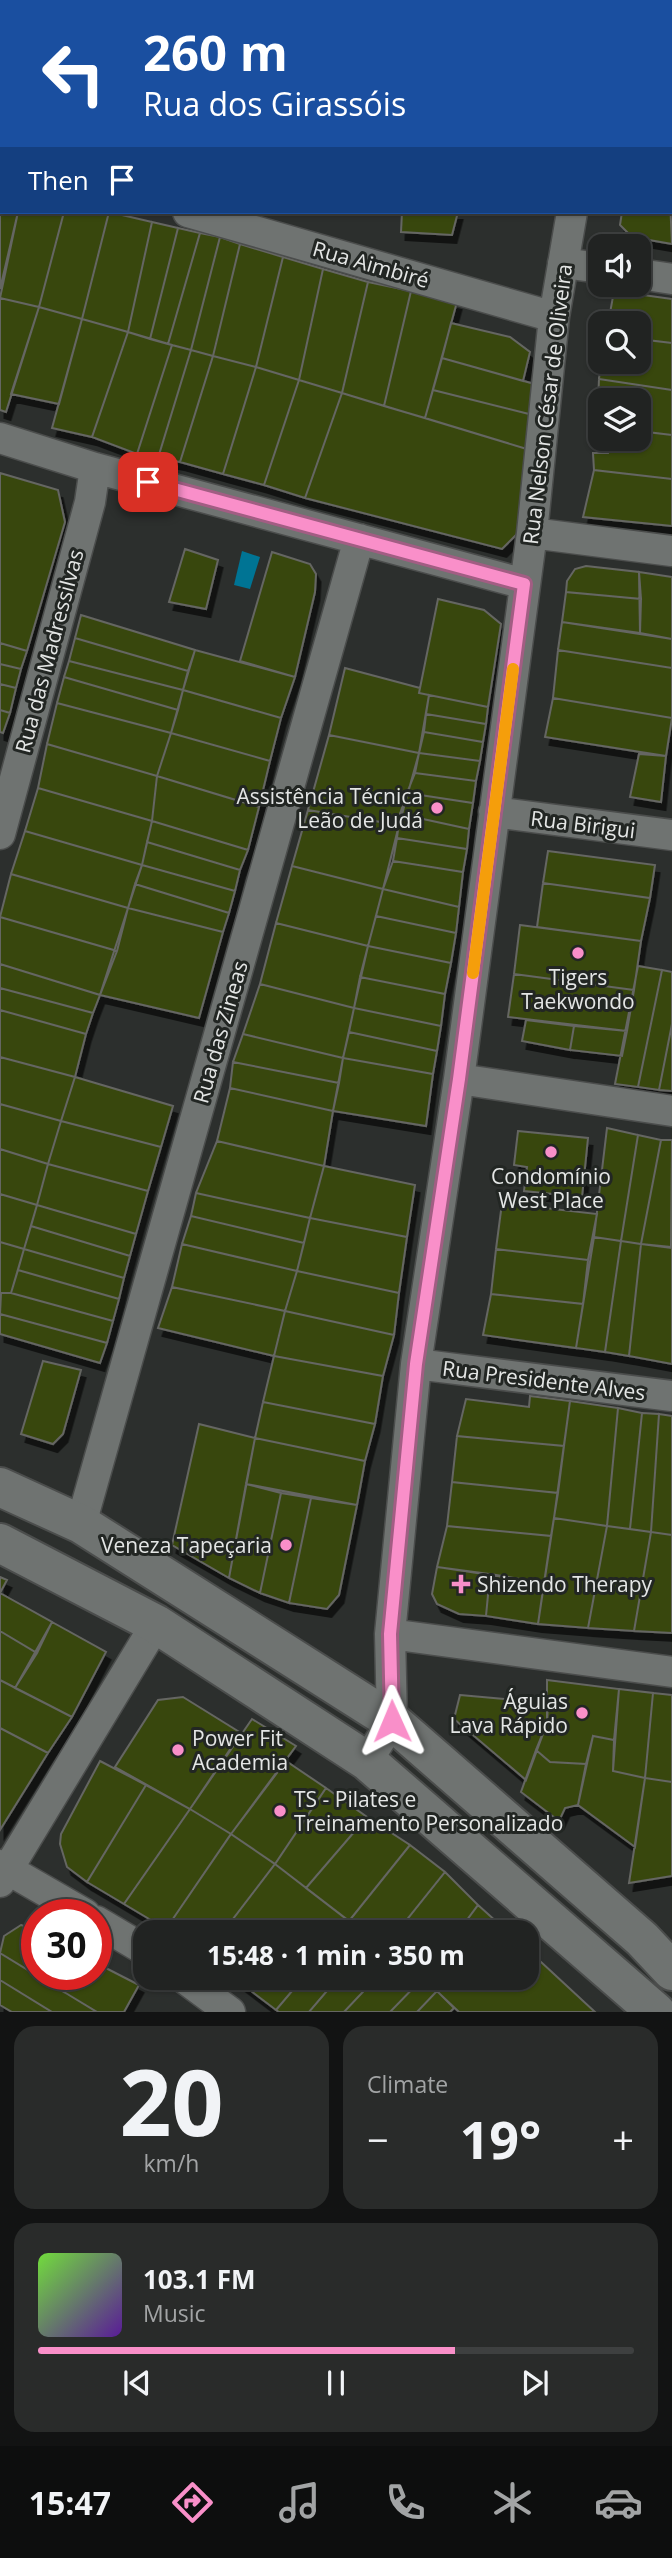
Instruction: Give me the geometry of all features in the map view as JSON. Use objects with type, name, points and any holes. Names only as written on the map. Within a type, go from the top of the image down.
[{"type":"main road","points":[[0,1487],[81,1524],[392,1721],[657,1942],[672,1971]]},
{"type":"main road","points":[[0,1543],[156,1624],[367,1761],[656,2012]]},
{"type":"street","name":"Rua Aimbiré","points":[[195,214],[554,317]]},
{"type":"street","name":"Rua Nelson César de Oliveira","points":[[392,1721],[390,1634],[416,1364],[459,1079],[532,533],[554,317],[572,214]]},
{"type":"street","points":[[563,263],[588,266]]},
{"type":"street","points":[[651,276],[672,279]]},
{"type":"street","points":[[0,438],[95,468],[524,584]]},
{"type":"street","name":"Rua das Madressilvas","points":[[0,834],[90,502],[95,468]]},
{"type":"street","points":[[532,533],[672,551]]},
{"type":"street","name":"Rua das Zineas","points":[[81,1524],[359,539]]},
{"type":"street","name":"Rua Birigui","points":[[494,812],[672,835]]},
{"type":"street","points":[[459,1079],[672,1111]]},
{"type":"street","name":"Rua Presidente Alves","points":[[416,1364],[672,1396]]},
{"type":"street","points":[[55,1899],[2,1872],[156,1624]]},
{"type":"street","points":[[390,1634],[672,1672]]},
{"type":"street","points":[[367,1761],[392,1721]]},
{"type":"street","points":[[112,1930],[133,1943]]},
{"type":"street","points":[[200,1990],[230,2012]]},
{"type":"water","points":[[242,551],[260,557],[250,589],[234,585]]},
{"type":"building","points":[[0,214],[18,214],[0,289]]},
{"type":"building","points":[[18,214],[63,214],[39,307],[0,298]]},
{"type":"building","points":[[63,214],[108,214],[82,319],[39,307]]},
{"type":"building","points":[[108,214],[152,222],[128,332],[82,319]]},
{"type":"building","points":[[402,214],[457,214],[452,235],[401,232]]},
{"type":"building","points":[[622,214],[671,214],[672,244],[651,240],[651,234],[629,234],[620,225]]},
{"type":"building","points":[[152,222],[178,228],[150,339],[128,332]]},
{"type":"building","points":[[178,228],[200,233],[168,344],[150,339]]},
{"type":"building","points":[[200,233],[220,237],[191,350],[168,344]]},
{"type":"building","points":[[220,237],[240,244],[213,356],[191,350]]},
{"type":"building","points":[[240,244],[283,257],[256,367],[213,356]]},
{"type":"building","points":[[283,257],[323,269],[299,380],[256,367]]},
{"type":"building","points":[[323,269],[368,282],[342,393],[299,380]]},
{"type":"building","points":[[368,282],[411,291],[384,406],[342,393]]},
{"type":"building","points":[[411,291],[457,302],[425,418],[384,406]]},
{"type":"building","points":[[651,296],[672,299],[672,343],[651,340],[651,311],[610,311],[613,297]]},
{"type":"building","points":[[0,298],[39,307],[6,412],[0,410]]},
{"type":"building","points":[[39,307],[82,319],[59,404],[11,394]]},
{"type":"building","points":[[82,319],[128,332],[92,437],[52,428]]},
{"type":"building","points":[[451,323],[510,337],[530,352],[523,381],[442,358]]},
{"type":"building","points":[[128,332],[172,345],[137,454],[92,437]]},
{"type":"building","points":[[651,340],[672,343],[672,390],[599,379],[600,374],[651,374]]},
{"type":"building","points":[[172,345],[191,350],[158,458],[137,454]]},
{"type":"building","points":[[191,350],[213,356],[180,462],[158,458]]},
{"type":"building","points":[[213,356],[256,367],[223,474],[180,462]]},
{"type":"building","points":[[442,358],[538,385],[533,415],[433,390]]},
{"type":"building","points":[[256,367],[299,380],[264,485],[223,474]]},
{"type":"building","points":[[599,379],[672,390],[672,435],[651,432],[651,388],[599,388]]},
{"type":"building","points":[[299,380],[342,393],[305,498],[264,485]]},
{"type":"building","points":[[433,390],[533,415],[530,450],[425,418]]},
{"type":"building","points":[[342,393],[530,450],[517,534],[502,549],[305,498]]},
{"type":"building","points":[[651,432],[672,435],[672,479],[594,470],[593,453],[651,451]]},
{"type":"building","points":[[594,470],[672,479],[672,526],[583,517]]},
{"type":"building","points":[[0,473],[58,490],[65,522],[27,651],[0,643]]},
{"type":"building","points":[[185,549],[218,560],[206,609],[169,602]]},
{"type":"building","points":[[272,552],[310,564],[316,574],[315,592],[295,677],[240,661]]},
{"type":"building","points":[[586,566],[639,572],[641,599],[566,592],[567,581],[575,569]]},
{"type":"building","points":[[639,572],[672,577],[672,639],[640,633]]},
{"type":"building","points":[[566,592],[641,599],[640,633],[562,622]]},
{"type":"building","points":[[438,599],[484,610],[501,624],[488,707],[419,693]]},
{"type":"building","points":[[81,615],[195,650],[188,671],[75,638]]},
{"type":"building","points":[[562,622],[672,639],[672,668],[558,650]]},
{"type":"building","points":[[75,638],[188,671],[183,690],[69,661]]},
{"type":"building","points":[[0,643],[27,651],[21,669],[0,664]]},
{"type":"building","points":[[195,650],[295,677],[281,718],[183,690]]},
{"type":"building","points":[[558,650],[672,668],[672,718],[553,698]]},
{"type":"building","points":[[69,661],[183,690],[178,710],[64,677]]},
{"type":"building","points":[[0,664],[21,669],[16,688],[0,684]]},
{"type":"building","points":[[345,668],[420,688],[419,693],[429,695],[419,753],[329,735]]},
{"type":"building","points":[[64,677],[178,710],[171,733],[57,703]]},
{"type":"building","points":[[0,684],[16,688],[10,713],[0,710]]},
{"type":"building","points":[[183,690],[281,718],[270,761],[171,733]]},
{"type":"building","points":[[429,695],[488,707],[486,724],[426,714]]},
{"type":"building","points":[[553,698],[672,718],[666,756],[545,737]]},
{"type":"building","points":[[57,703],[171,733],[157,776],[47,744]]},
{"type":"building","points":[[0,710],[10,713],[3,733],[0,732]]},
{"type":"building","points":[[426,714],[486,724],[483,742],[424,732]]},
{"type":"building","points":[[424,732],[483,742],[480,761],[419,753]]},
{"type":"building","points":[[171,733],[270,761],[259,807],[157,776]]},
{"type":"building","points":[[329,735],[419,753],[399,825],[308,810]]},
{"type":"building","points":[[47,744],[157,776],[152,821],[38,788]]},
{"type":"building","points":[[419,753],[480,761],[476,781],[415,773]]},
{"type":"building","points":[[639,754],[666,756],[661,802],[630,797]]},
{"type":"building","points":[[415,773],[476,781],[473,803],[407,793]]},
{"type":"building","points":[[157,776],[259,807],[248,850],[152,821]]},
{"type":"building","points":[[38,788],[152,821],[142,865],[25,831]]},
{"type":"building","name":"Assistência Técnica Leão de Judá","points":[[407,793],[473,803],[469,829],[400,814]]},
{"type":"building","points":[[308,810],[399,825],[383,889],[292,866]]},
{"type":"building","points":[[400,814],[469,829],[467,849],[397,838]]},
{"type":"building","points":[[152,821],[248,850],[240,870],[147,842]]},
{"type":"building","points":[[25,831],[142,865],[128,908],[11,874]]},
{"type":"building","points":[[397,838],[467,849],[463,872],[393,861]]},
{"type":"building","points":[[147,842],[240,870],[235,891],[142,865]]},
{"type":"building","points":[[548,851],[655,865],[650,898],[543,883]]},
{"type":"building","points":[[393,861],[463,872],[459,907],[383,889]]},
{"type":"building","points":[[142,865],[235,891],[229,913],[135,884]]},
{"type":"building","points":[[292,866],[383,889],[368,946],[276,923]]},
{"type":"building","points":[[11,874],[128,908],[117,951],[0,917]]},
{"type":"building","points":[[543,883],[650,898],[641,941],[537,927]]},
{"type":"building","points":[[135,884],[229,913],[223,932],[128,908]]},
{"type":"building","points":[[383,889],[459,907],[456,933],[376,916]]},
{"type":"building","points":[[128,908],[223,932],[199,1018],[100,995]]},
{"type":"building","points":[[376,916],[456,933],[451,963],[368,946]]},
{"type":"building","points":[[0,917],[117,951],[100,995],[0,964]]},
{"type":"building","points":[[276,923],[368,946],[354,1008],[260,984]]},
{"type":"building","name":"Tigers Taekwondo","points":[[520,925],[641,941],[634,990],[514,974]]},
{"type":"building","points":[[368,946],[451,963],[445,994],[360,977]]},
{"type":"building","points":[[0,964],[100,995],[93,1013],[0,988]]},
{"type":"building","points":[[638,966],[662,970],[638,1087],[615,1084]]},
{"type":"building","points":[[662,970],[672,972],[672,1024],[659,1090],[638,1087]]},
{"type":"building","points":[[514,974],[634,990],[627,1031],[508,1017]]},
{"type":"building","points":[[360,977],[445,994],[441,1026],[354,1008]]},
{"type":"building","points":[[260,984],[354,1008],[343,1058],[243,1034]]},
{"type":"building","points":[[0,988],[93,1013],[86,1034],[0,1010]]},
{"type":"building","points":[[354,1008],[441,1026],[437,1051],[349,1032]]},
{"type":"building","points":[[0,1010],[86,1034],[75,1077],[0,1057]]},
{"type":"building","points":[[526,1020],[574,1026],[570,1050],[522,1041]]},
{"type":"building","points":[[672,1024],[672,1091],[659,1090]]},
{"type":"building","points":[[574,1026],[627,1031],[622,1056],[570,1050]]},
{"type":"building","points":[[349,1032],[437,1051],[433,1074],[343,1058]]},
{"type":"building","points":[[243,1034],[343,1058],[339,1083],[233,1062]]},
{"type":"building","points":[[0,1057],[75,1077],[61,1121],[0,1104]]},
{"type":"building","points":[[343,1058],[433,1074],[426,1126],[333,1111]]},
{"type":"building","points":[[233,1062],[339,1083],[333,1111],[230,1088]]},
{"type":"building","points":[[75,1077],[173,1106],[161,1147],[61,1121]]},
{"type":"building","points":[[230,1088],[333,1111],[324,1166],[217,1141]]},
{"type":"building","points":[[0,1104],[61,1121],[48,1164],[0,1149]]},
{"type":"building","points":[[61,1121],[161,1147],[148,1191],[48,1164]]},
{"type":"building","points":[[607,1128],[638,1135],[621,1241],[594,1237]]},
{"type":"building","name":"Condomínio West Place","points":[[518,1131],[588,1138],[582,1197],[524,1191],[527,1167],[514,1165]]},
{"type":"building","points":[[638,1135],[661,1140],[641,1244],[621,1241]]},
{"type":"building","points":[[661,1140],[672,1140],[671,1247],[641,1244]]},
{"type":"building","points":[[217,1141],[324,1166],[310,1218],[196,1193]]},
{"type":"building","points":[[0,1149],[48,1164],[37,1205],[0,1194]]},
{"type":"building","points":[[48,1164],[148,1191],[136,1234],[37,1205]]},
{"type":"building","points":[[324,1166],[415,1185],[407,1237],[310,1218]]},
{"type":"building","points":[[196,1193],[310,1218],[304,1243],[191,1216]]},
{"type":"building","points":[[0,1194],[37,1205],[24,1249],[0,1242]]},
{"type":"building","points":[[502,1203],[597,1214],[588,1260],[496,1249]]},
{"type":"building","points":[[37,1205],[136,1234],[130,1256],[31,1226]]},
{"type":"building","points":[[191,1216],[304,1243],[297,1271],[182,1244]]},
{"type":"building","points":[[310,1218],[407,1237],[399,1293],[297,1271]]},
{"type":"building","points":[[31,1226],[130,1256],[124,1278],[24,1249]]},
{"type":"building","points":[[594,1237],[621,1241],[605,1352],[576,1348]]},
{"type":"building","points":[[621,1241],[641,1244],[629,1356],[605,1352]]},
{"type":"building","points":[[0,1242],[24,1249],[11,1293],[0,1293]]},
{"type":"building","points":[[182,1244],[297,1271],[285,1311],[172,1287]]},
{"type":"building","points":[[641,1244],[672,1248],[672,1364],[629,1356]]},
{"type":"building","points":[[24,1249],[124,1278],[119,1299],[18,1270]]},
{"type":"building","points":[[496,1249],[588,1260],[583,1304],[491,1294]]},
{"type":"building","points":[[18,1270],[119,1299],[113,1321],[11,1293]]},
{"type":"building","points":[[297,1271],[399,1293],[394,1335],[285,1311]]},
{"type":"building","points":[[172,1287],[285,1311],[274,1356],[158,1328]]},
{"type":"building","points":[[1,1293],[11,1293],[113,1321],[107,1343],[0,1314]]},
{"type":"building","points":[[491,1294],[583,1304],[576,1348],[483,1335]]},
{"type":"building","points":[[285,1311],[394,1335],[383,1376],[274,1356]]},
{"type":"building","points":[[0,1314],[107,1343],[100,1363],[0,1334]]},
{"type":"building","points":[[274,1356],[383,1376],[375,1424],[263,1402]]},
{"type":"building","points":[[43,1361],[81,1370],[63,1434],[53,1444],[21,1434]]},
{"type":"building","points":[[530,1396],[570,1401],[564,1446],[457,1436],[466,1399],[529,1407]]},
{"type":"building","points":[[570,1401],[618,1408],[607,1526],[554,1518]]},
{"type":"building","points":[[263,1402],[375,1424],[365,1461],[255,1438]]},
{"type":"building","points":[[618,1408],[642,1413],[630,1529],[607,1526]]},
{"type":"building","points":[[642,1413],[659,1414],[651,1532],[630,1529]]},
{"type":"building","points":[[659,1414],[672,1416],[672,1535],[651,1532]]},
{"type":"building","points":[[199,1424],[255,1438],[229,1578],[172,1545]]},
{"type":"building","points":[[457,1436],[564,1446],[558,1493],[452,1482]]},
{"type":"building","points":[[255,1438],[365,1461],[357,1505],[246,1484]]},
{"type":"building","points":[[452,1482],[558,1493],[551,1536],[447,1526]]},
{"type":"building","points":[[246,1484],[281,1493],[260,1593],[229,1578]]},
{"type":"building","name":"Veneza Tapeçaria","points":[[281,1493],[311,1498],[289,1603],[260,1593]]},
{"type":"building","points":[[311,1498],[357,1505],[339,1595],[327,1609],[289,1603]]},
{"type":"building","points":[[554,1518],[607,1526],[588,1628],[538,1624]]},
{"type":"building","points":[[447,1526],[551,1536],[544,1583],[437,1567]]},
{"type":"building","points":[[607,1526],[651,1532],[634,1631],[588,1628]]},
{"type":"building","points":[[651,1532],[672,1535],[672,1633],[634,1631]]},
{"type":"building","name":"Shizendo Therapy","points":[[437,1567],[490,1574],[486,1616],[459,1614],[437,1604],[432,1594]]},
{"type":"building","points":[[490,1574],[544,1583],[538,1624],[486,1616]]},
{"type":"building","points":[[0,1577],[7,1580],[0,1593]]},
{"type":"building","points":[[0,1593],[52,1622],[37,1653],[0,1631]]},
{"type":"building","points":[[52,1622],[106,1652],[72,1717],[15,1688]]},
{"type":"building","points":[[0,1631],[37,1653],[15,1688],[0,1680]]},
{"type":"building","points":[[0,1680],[72,1717],[48,1753],[0,1728]]},
{"type":"building","name":"Águias Lava Rápido","points":[[547,1680],[619,1689],[614,1740],[593,1736],[586,1764],[550,1762],[536,1750],[547,1723]]},
{"type":"building","points":[[619,1689],[653,1693],[645,1778],[613,1771]]},
{"type":"building","points":[[653,1693],[672,1695],[672,1782],[645,1778]]},
{"type":"building","points":[[460,1695],[548,1703],[547,1723],[526,1780],[454,1719]]},
{"type":"building","name":"Power Fit Academia","points":[[183,1697],[241,1733],[190,1809],[115,1767],[158,1700]]},
{"type":"building","points":[[252,1719],[296,1746],[231,1834],[190,1809]]},
{"type":"building","points":[[0,1728],[48,1753],[0,1830]]},
{"type":"building","points":[[593,1736],[614,1740],[613,1771],[645,1778],[635,1847],[578,1805]]},
{"type":"building","points":[[536,1750],[550,1762],[586,1764],[578,1805],[565,1808],[559,1821],[521,1792]]},
{"type":"building","points":[[100,1761],[146,1785],[87,1882],[67,1867],[60,1844],[61,1834]]},
{"type":"building","name":"TS - Pilates e Treinamento Personalizado","points":[[286,1761],[326,1788],[275,1864],[231,1834]]},
{"type":"building","points":[[645,1778],[672,1782],[672,1876],[629,1883]]},
{"type":"building","points":[[146,1785],[190,1809],[124,1904],[87,1882]]},
{"type":"building","points":[[326,1788],[367,1817],[306,1888],[275,1864]]},
{"type":"building","points":[[190,1809],[231,1834],[172,1920],[151,1920],[124,1904]]},
{"type":"building","points":[[367,1817],[410,1845],[350,1920],[306,1888]]},
{"type":"building","points":[[231,1834],[275,1864],[232,1920],[172,1920]]},
{"type":"building","points":[[410,1845],[445,1872],[407,1920],[350,1920]]},
{"type":"building","points":[[275,1864],[348,1920],[232,1920]]},
{"type":"building","points":[[445,1872],[478,1905],[467,1920],[407,1920]]},
{"type":"building","points":[[478,1905],[495,1920],[467,1920]]},
{"type":"building","points":[[21,1925],[21,1966],[0,1953],[4,1936]]},
{"type":"building","points":[[0,1953],[21,1966],[21,1990],[61,1990],[97,2012],[52,2012],[0,1980]]},
{"type":"building","points":[[539,1960],[595,2012],[459,2012],[436,1990],[539,1990]]},
{"type":"building","points":[[112,1971],[133,1982],[133,1990],[136,1990],[124,2012],[97,2012],[64,1992],[112,1990]]},
{"type":"building","points":[[0,1980],[52,2012],[12,2012],[0,2005]]},
{"type":"building","points":[[250,1990],[293,1990],[276,2010]]},
{"type":"building","points":[[293,1990],[328,1990],[309,2012],[276,2010]]},
{"type":"building","points":[[328,1990],[365,1990],[344,2012],[309,2012]]},
{"type":"building","points":[[365,1990],[411,1990],[390,2012],[344,2012]]},
{"type":"building","points":[[411,1990],[437,1991],[417,2012],[390,2012]]},
{"type":"building","points":[[437,1991],[454,2008],[450,2012],[417,2012]]},
{"type":"slow traffic","points":[[473,973],[513,669]]},
{"type":"place","name":"Assistência Técnica Leão de Judá","points":[[437,808]]},
{"type":"place","name":"Tigers Taekwondo","points":[[578,953]]},
{"type":"place","name":"Condomínio West Place","points":[[551,1152]]},
{"type":"place","name":"Veneza Tapeçaria","points":[[286,1545]]},
{"type":"place","name":"Shizendo Therapy","points":[[461,1584]]},
{"type":"place","name":"Águias Lava Rápido","points":[[582,1713]]},
{"type":"place","name":"Power Fit Academia","points":[[178,1750]]},
{"type":"place","name":"TS - Pilates e Treinamento Personalizado","points":[[280,1811]]},
{"type":"route","points":[[148,482],[524,584],[459,1079],[416,1364],[390,1634],[392,1721]]}]
